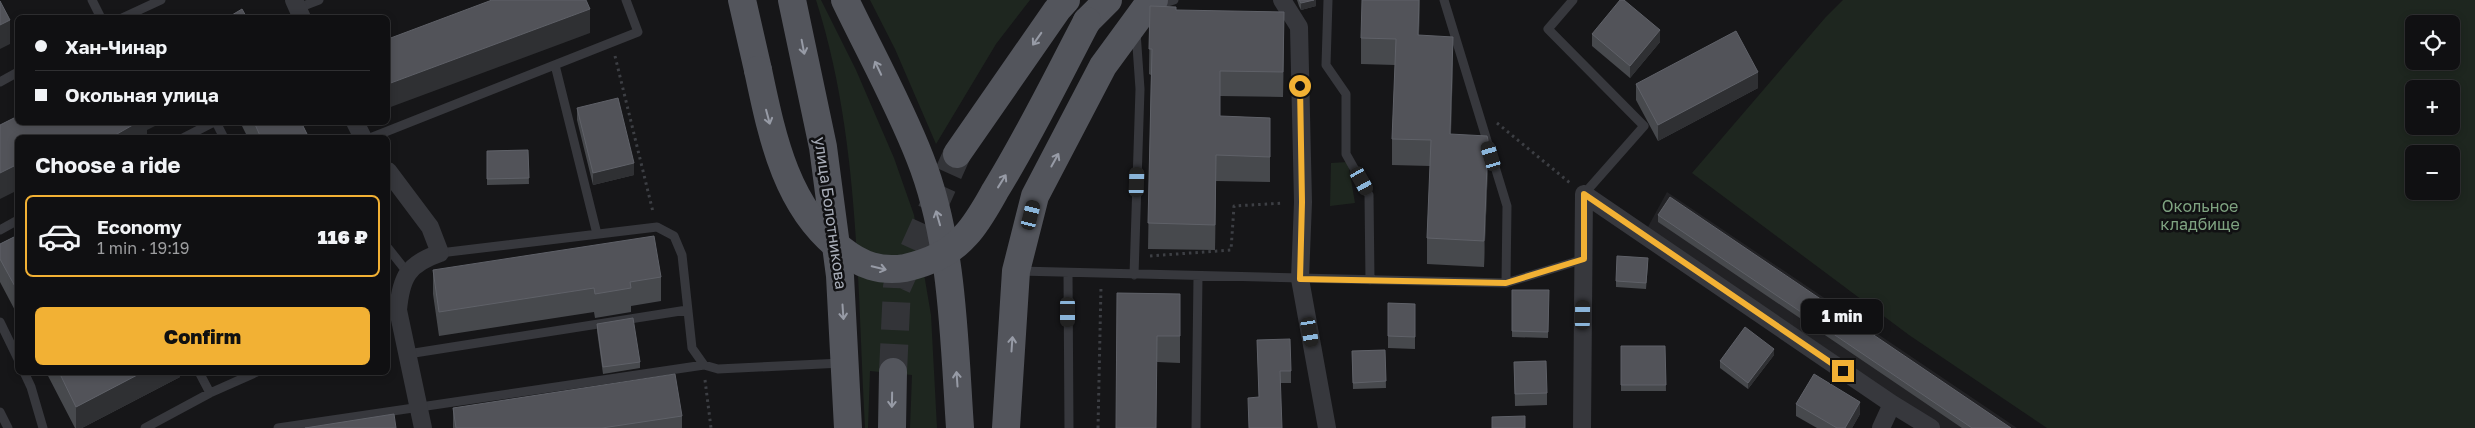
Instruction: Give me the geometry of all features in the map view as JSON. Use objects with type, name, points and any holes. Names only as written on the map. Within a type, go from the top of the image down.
[{"type":"main road","points":[[742,0],[767,112],[782,166],[802,208],[827,239],[859,264],[890,270],[928,263],[949,251],[968,234],[1009,169],[1087,21],[1108,0]]},
{"type":"main road","name":"улица Болотникова","points":[[792,0],[823,147],[840,276],[848,428]]},
{"type":"main road","points":[[846,0],[921,159],[942,234],[950,287],[960,428]]},
{"type":"main road","points":[[957,154],[1056,10],[1066,0]]},
{"type":"main road","points":[[1006,428],[1016,271],[1035,196],[1103,66],[1149,5]]},
{"type":"main road","points":[[892,428],[893,372]]},
{"type":"street","points":[[1282,0],[1299,27],[1302,202],[1300,279],[1326,428]]},
{"type":"street","points":[[390,174],[430,227],[440,253],[421,260],[407,272],[393,313],[408,354],[423,428]]},
{"type":"street","points":[[1582,428],[1584,194]]},
{"type":"street","points":[[1584,194],[1892,404],[1931,428]]},
{"type":"street","points":[[1880,428],[1892,404]]},
{"type":"lane","points":[[92,0],[100,15]]},
{"type":"lane","points":[[128,15],[161,0]]},
{"type":"lane","points":[[298,9],[319,0]]},
{"type":"lane","points":[[378,135],[638,32],[626,0]]},
{"type":"lane","points":[[1134,275],[1140,88],[1136,33],[1149,5],[1174,0]]},
{"type":"lane","points":[[1328,0],[1326,65],[1346,94],[1346,154],[1370,195],[1370,280]]},
{"type":"lane","points":[[1444,0],[1506,206],[1506,283]]},
{"type":"lane","points":[[1573,0],[1548,29],[1644,126],[1584,194]]},
{"type":"lane","points":[[555,65],[597,234]]},
{"type":"lane","points":[[0,82],[15,74]]},
{"type":"lane","points":[[189,135],[209,125]]},
{"type":"lane","points":[[0,230],[15,222]]},
{"type":"lane","points":[[440,253],[657,227],[674,236],[682,255],[692,348],[704,365]]},
{"type":"lane","points":[[390,251],[407,272]]},
{"type":"lane","points":[[1016,271],[1198,277],[1506,283],[1584,259]]},
{"type":"lane","points":[[1068,273],[1068,428]]},
{"type":"lane","points":[[1196,428],[1198,277]]},
{"type":"lane","points":[[408,354],[688,310]]},
{"type":"lane","points":[[0,322],[15,353]]},
{"type":"lane","points":[[278,428],[704,365],[718,369],[846,363]]},
{"type":"lane","points":[[26,375],[31,386],[43,428]]},
{"type":"lane","points":[[201,375],[210,392]]},
{"type":"lane","points":[[145,428],[210,392],[250,375]]},
{"type":"lane","points":[[0,412],[8,428]]},
{"type":"path","points":[[611,43],[657,227]]},
{"type":"path","points":[[1476,106],[1584,194]]},
{"type":"path","points":[[1134,257],[1231,250],[1234,206],[1302,202]]},
{"type":"path","points":[[1098,428],[1101,274]]},
{"type":"path","points":[[704,365],[711,428]]},
{"type":"shaded area","points":[[1667,192],[2017,428],[1926,428],[1643,236]]},
{"type":"green space","points":[[816,0],[821,0],[856,70],[894,158],[914,215],[931,315],[937,428],[910,428],[912,375],[870,371],[868,428],[865,428],[858,266],[849,158],[830,52]]},
{"type":"green space","points":[[870,0],[1030,0],[996,44],[936,144],[895,49]]},
{"type":"green space","name":"Окольное кладбище","points":[[1843,0],[2475,0],[2475,428],[2047,428],[1909,335],[1692,173],[1825,18]]},
{"type":"green space","points":[[1348,162],[1355,203],[1330,206],[1331,163]]},
{"type":"building","points":[[492,0],[586,0],[590,9],[390,83],[390,38]]},
{"type":"building","points":[[1299,0],[1314,0],[1301,3]]},
{"type":"building","points":[[1362,0],[1419,0],[1418,35],[1453,37],[1450,134],[1487,136],[1488,140],[1484,241],[1427,238],[1431,140],[1392,139],[1396,39],[1361,38]]},
{"type":"building","points":[[1620,0],[1624,0],[1660,30],[1630,66],[1592,34]]},
{"type":"building","points":[[0,1],[10,20],[0,25]]},
{"type":"building","points":[[1150,6],[1176,7],[1176,10],[1284,12],[1283,72],[1220,71],[1220,116],[1270,118],[1270,157],[1216,155],[1215,225],[1148,223],[1152,49],[1149,49]]},
{"type":"building","points":[[242,9],[245,15],[232,15]]},
{"type":"building","points":[[1736,31],[1758,72],[1658,125],[1636,84]]},
{"type":"building","points":[[618,98],[634,163],[593,173],[577,108]]},
{"type":"building","points":[[15,118],[15,125],[133,125],[115,135],[15,135],[15,166],[0,173],[0,125]]},
{"type":"building","points":[[255,125],[302,125],[308,135],[260,135]]},
{"type":"building","points":[[528,150],[529,178],[487,179],[487,151]]},
{"type":"building","points":[[1670,197],[2011,428],[1972,428],[1658,215]]},
{"type":"building","points":[[15,236],[15,286],[0,259],[0,244]]},
{"type":"building","points":[[654,236],[661,277],[630,282],[631,288],[595,294],[594,288],[439,312],[433,270]]},
{"type":"building","points":[[1617,256],[1648,258],[1646,283],[1616,281]]},
{"type":"building","points":[[1512,290],[1549,290],[1548,332],[1512,331]]},
{"type":"building","points":[[1117,293],[1180,294],[1180,336],[1157,336],[1156,428],[1116,428]]},
{"type":"building","points":[[1388,303],[1415,304],[1415,337],[1388,336]]},
{"type":"building","points":[[633,318],[640,362],[603,367],[597,324]]},
{"type":"building","points":[[1745,327],[1774,349],[1748,383],[1720,361]]},
{"type":"building","points":[[1290,339],[1291,371],[1280,371],[1282,428],[1249,428],[1248,398],[1259,397],[1257,340]]},
{"type":"building","points":[[1621,346],[1665,346],[1666,385],[1621,385]]},
{"type":"building","points":[[1385,350],[1386,381],[1353,383],[1352,351]]},
{"type":"building","points":[[1546,361],[1547,393],[1515,394],[1514,362]]},
{"type":"building","points":[[675,374],[682,416],[602,428],[456,428],[453,408]]},
{"type":"building","points":[[1814,374],[1860,402],[1845,428],[1837,428],[1796,404]]},
{"type":"building","points":[[60,375],[137,375],[76,407]]},
{"type":"building","points":[[394,414],[396,428],[305,428]]},
{"type":"building","points":[[1525,416],[1525,428],[1492,428],[1492,417]]},
{"type":"tunnel","points":[[893,372],[897,287],[957,154]]},
{"type":"route","points":[[1300,86],[1302,202],[1300,279],[1506,283],[1584,259],[1584,194],[1843,371]]}]
